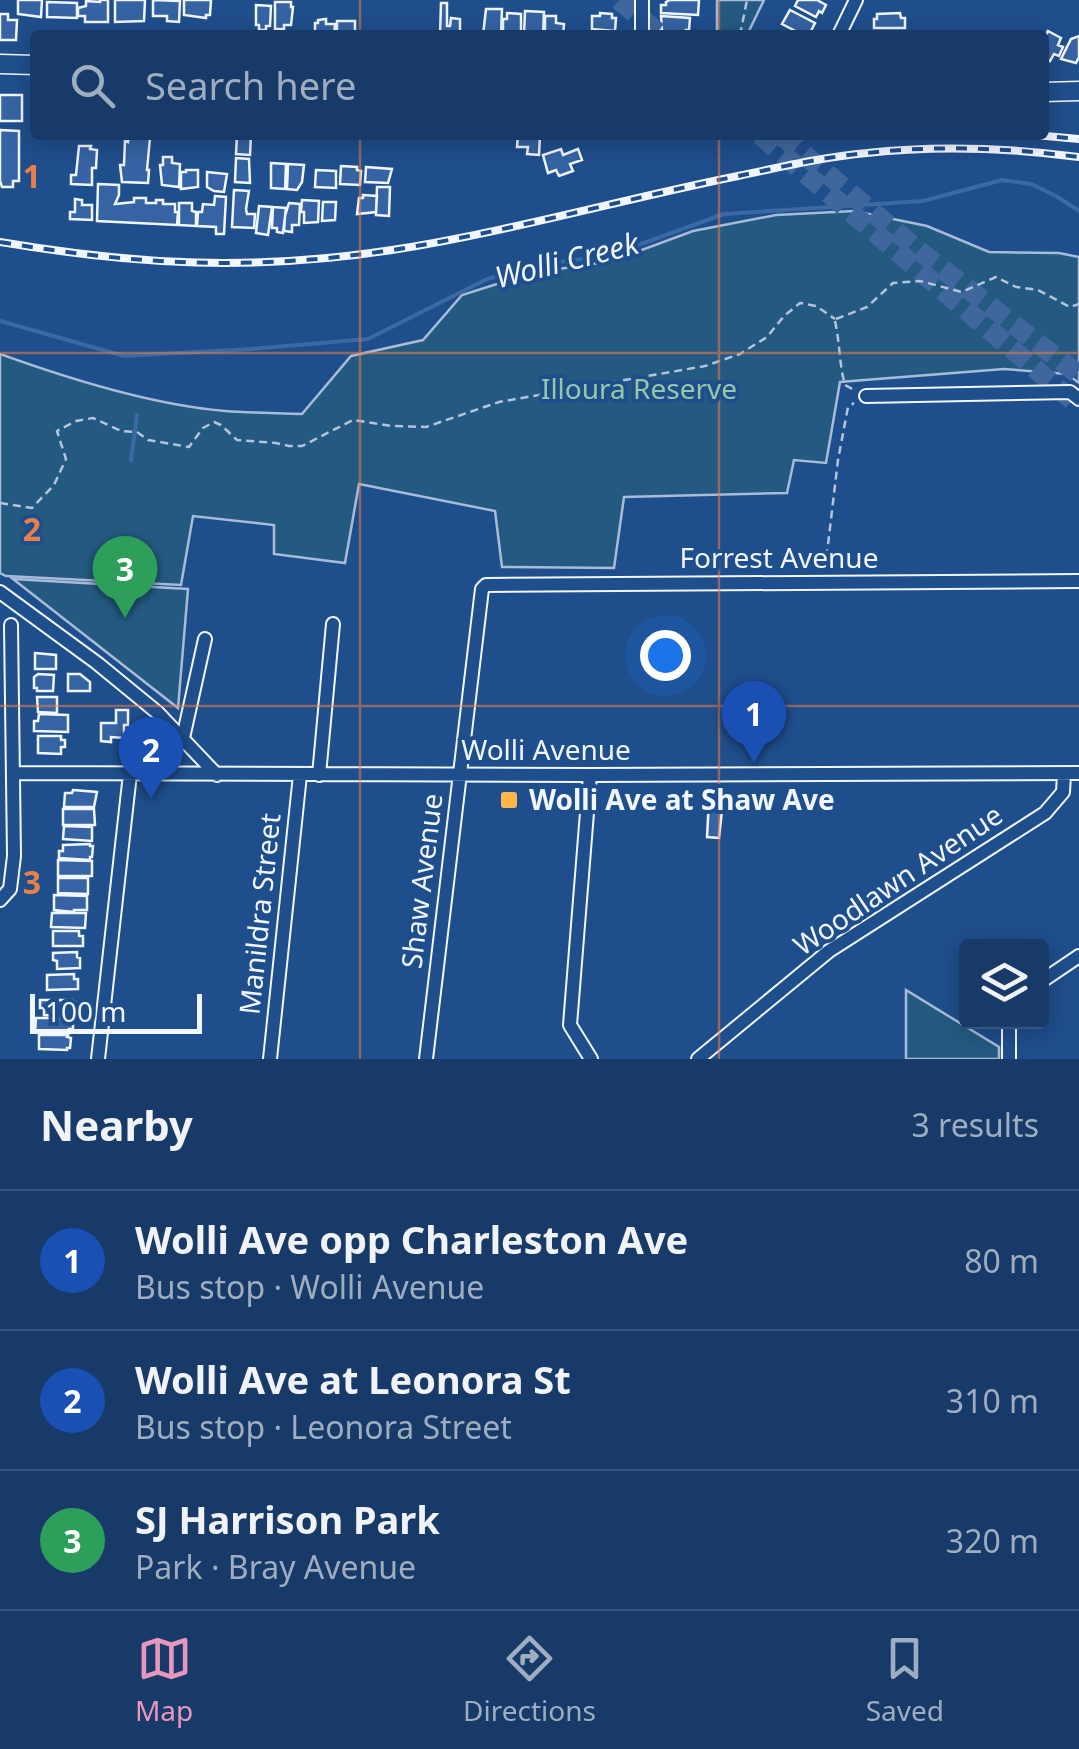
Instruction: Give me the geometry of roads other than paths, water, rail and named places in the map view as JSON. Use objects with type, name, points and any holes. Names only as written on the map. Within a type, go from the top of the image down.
[{"type":"main road","points":[[0,64],[30,66]]},
{"type":"main road","points":[[1049,92],[1079,91]]},
{"type":"street","points":[[642,0],[642,30]]},
{"type":"street","points":[[841,30],[856,0]]},
{"type":"street","points":[[866,396],[1070,392],[1079,399]]},
{"type":"street","name":"Forrest Avenue","points":[[482,589],[495,584],[1079,581]]},
{"type":"street","name":"Shaw Avenue","points":[[426,1059],[482,589]]},
{"type":"street","points":[[0,592],[158,713],[218,775]]},
{"type":"street","points":[[319,775],[333,624]]},
{"type":"street","points":[[0,900],[10,888],[14,856],[11,625]]},
{"type":"street","points":[[183,738],[204,639]]},
{"type":"street","name":"Wolli Avenue","points":[[14,773],[1079,773]]},
{"type":"street","points":[[98,1059],[130,774]]},
{"type":"street","name":"Woodlawn Avenue","points":[[698,1059],[829,951],[1045,813],[1063,792],[1064,774]]},
{"type":"street","name":"Manildra Street","points":[[270,1059],[300,775]]},
{"type":"street","points":[[590,775],[570,1025],[590,1059]]},
{"type":"street","points":[[1049,976],[1079,956]]},
{"type":"street","points":[[1009,1029],[1010,1059]]},
{"type":"waterway","name":"Wolli Creek","points":[[0,321],[124,356],[368,339],[487,279],[550,263],[608,256],[724,214],[923,201],[1002,180],[1031,184],[1079,211]]},
{"type":"waterway","points":[[131,460],[137,415]]},
{"type":"tunnel","points":[[619,0],[655,30]]},
{"type":"tunnel","points":[[766,140],[1079,406]]},
{"type":"tunnel","points":[[787,140],[918,250],[1079,375]]},
{"type":"railway","points":[[1049,136],[1079,139]]},
{"type":"railway","points":[[0,242],[148,260],[292,261],[435,243],[850,155],[973,149],[1079,157]]},
{"type":"place","name":"SJ Harrison Park","points":[[125,618]]},
{"type":"place","name":"Wolli Ave opp Charleston Ave","points":[[754,763]]},
{"type":"place","name":"Wolli Ave at Leonora St","points":[[151,799]]},
{"type":"place","name":"Wolli Ave at Shaw Ave","points":[[509,800]]},
{"type":"park label","name":"Illoura Reserve","points":[[639,389]]}]
